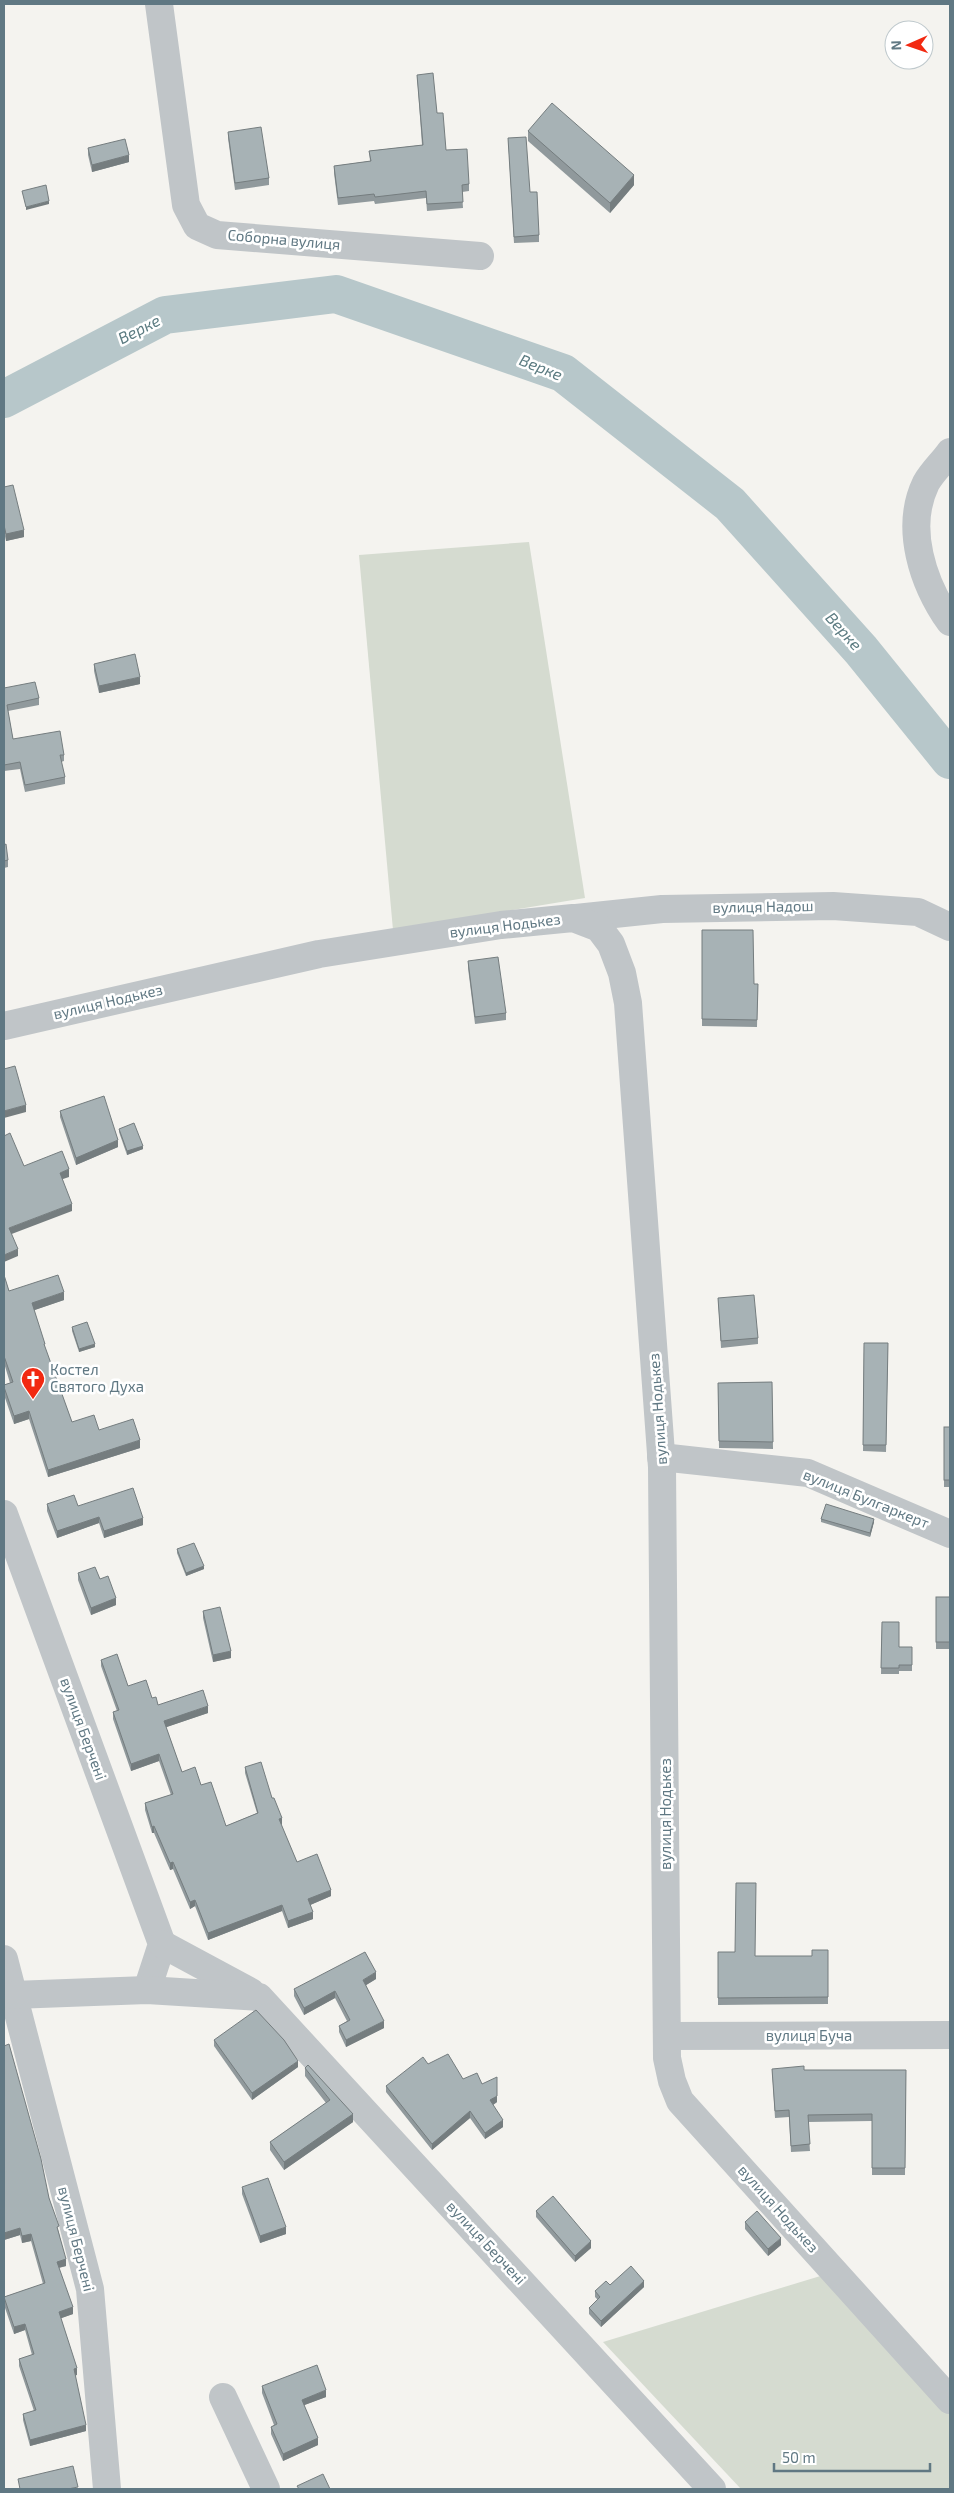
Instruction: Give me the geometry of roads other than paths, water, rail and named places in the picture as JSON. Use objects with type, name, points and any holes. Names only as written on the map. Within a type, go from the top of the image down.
[{"type":"street","name":"Соборна вулиця","points":[[159,4],[186,205],[197,226],[218,235],[480,256]]},
{"type":"street","points":[[950,452],[927,482],[919,506],[917,535],[919,557],[926,579],[950,622]]},
{"type":"street","name":"вулиця Надош","points":[[573,918],[662,909],[833,906],[918,912],[950,927]]},
{"type":"street","name":"вулиця Нодькез","points":[[4,1026],[319,954],[502,925],[573,918],[598,928],[610,944],[622,973],[628,1003],[661,1457],[667,2058],[680,2101],[950,2400]]},
{"type":"street","name":"вулиця Булгаркерт","points":[[661,1457],[808,1473],[950,1534]]},
{"type":"street","name":"вулиця Берчені","points":[[4,1514],[162,1944],[259,1997],[712,2489]]},
{"type":"street","points":[[147,1990],[162,1944]]},
{"type":"street","name":"вулиця Берчені","points":[[4,1959],[90,2289],[107,2489]]},
{"type":"street","points":[[13,1995],[147,1990],[259,1997]]},
{"type":"street","name":"вулиця Буча","points":[[668,2036],[950,2035]]},
{"type":"street","points":[[224,2396],[266,2489]]},
{"type":"waterway","name":"Верке","points":[[4,399],[165,315],[336,294],[563,373],[730,504],[861,650],[950,760]]},
{"type":"place","name":"Костел Святого Духа","points":[[33,1400]]}]
